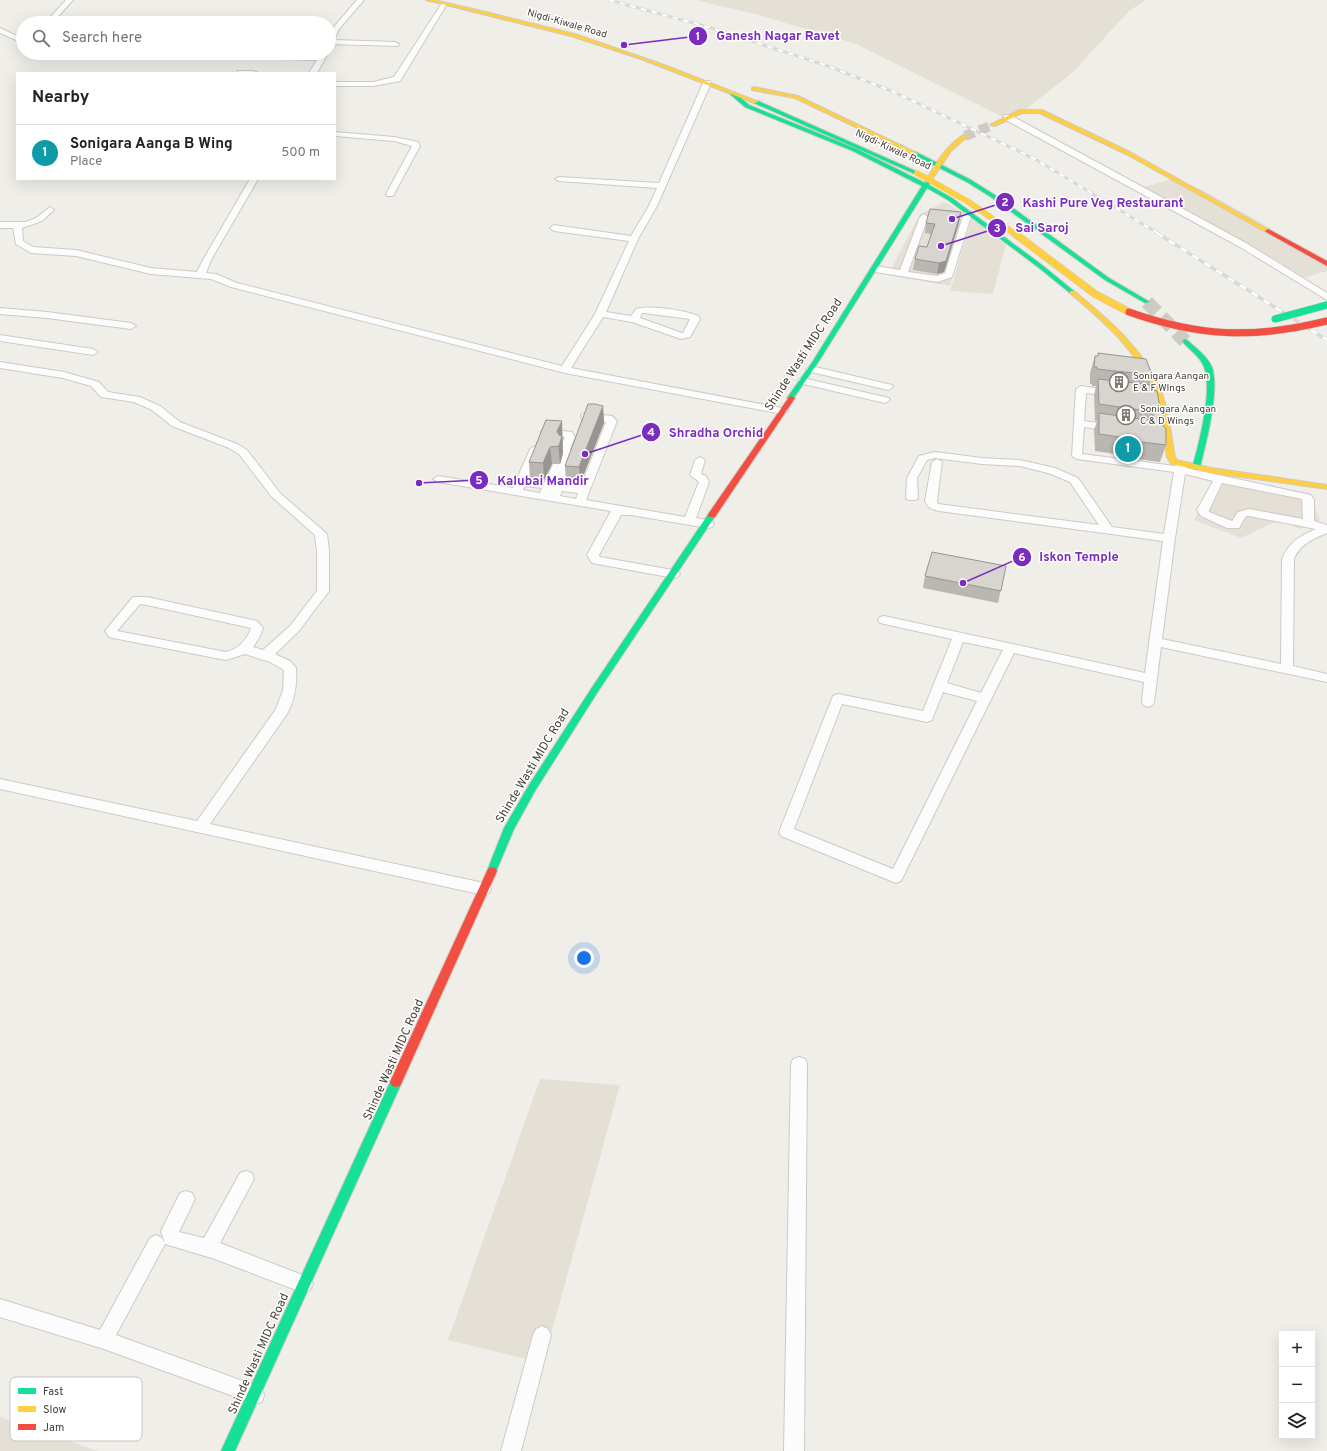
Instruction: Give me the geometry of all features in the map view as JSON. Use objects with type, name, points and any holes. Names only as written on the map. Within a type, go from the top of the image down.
[{"type":"street","points":[[55,16],[70,0]]},
{"type":"street","points":[[336,28],[361,0]]},
{"type":"street","name":"Nigdi-Kiwale Road","points":[[428,0],[545,28],[617,49],[707,83],[845,139],[958,194],[1110,304],[1143,318],[1179,327],[1216,333],[1253,334],[1288,330],[1327,321]]},
{"type":"street","points":[[336,84],[373,84],[396,79],[444,4]]},
{"type":"street","points":[[0,30],[16,38]]},
{"type":"street","points":[[336,42],[395,44]]},
{"type":"street","points":[[314,72],[320,60]]},
{"type":"street","points":[[565,370],[600,314],[634,239],[662,186],[707,83]]},
{"type":"street","name":"Nigdi-Kiwale Road","points":[[751,88],[796,97],[938,165],[993,196],[1106,279],[1149,305],[1134,302],[1114,290],[962,182],[858,134],[751,88]]},
{"type":"street","points":[[732,93],[747,106],[833,140],[950,199],[1040,266],[1104,319],[1131,347],[1146,368],[1171,457],[1174,462],[1181,467],[1219,479],[1307,497],[1309,524]]},
{"type":"street","points":[[993,125],[1025,109],[1032,109],[1047,114],[1128,153],[1264,227],[1327,264]]},
{"type":"street","points":[[1007,117],[1243,245],[1327,297]]},
{"type":"street","points":[[336,134],[394,139],[415,144],[416,146],[390,194]]},
{"type":"street","name":"Shinde Wasti MIDC Road","points":[[228,1451],[255,1395],[484,889],[508,828],[594,691],[811,369],[875,269],[938,165],[958,140],[965,136]]},
{"type":"street","points":[[559,179],[662,186]]},
{"type":"street","points":[[201,275],[209,256],[253,180]]},
{"type":"street","points":[[0,225],[17,225],[36,222],[43,218],[50,210]]},
{"type":"street","points":[[875,269],[938,279],[949,275],[968,213]]},
{"type":"street","points":[[903,274],[924,217]]},
{"type":"street","points":[[17,225],[19,242],[31,250],[76,254],[151,271],[213,276],[234,285],[565,370],[783,411]]},
{"type":"street","points":[[554,228],[634,239]]},
{"type":"street","points":[[1264,321],[1285,318],[1327,305]]},
{"type":"street","points":[[600,314],[634,319],[681,336],[687,335],[695,318],[690,316],[644,310],[639,311],[634,319]]},
{"type":"street","points":[[0,311],[47,315],[131,326]]},
{"type":"street","points":[[0,338],[93,352]]},
{"type":"street","points":[[1184,341],[1206,361],[1210,370],[1211,380],[1203,445],[1196,468]]},
{"type":"street","points":[[0,365],[64,375],[95,384],[105,394],[136,399],[156,408],[176,424],[233,446],[243,452],[276,496],[321,534],[323,551],[323,590],[309,611],[294,629],[265,656]]},
{"type":"street","points":[[811,369],[888,387]]},
{"type":"street","points":[[819,385],[826,372]]},
{"type":"street","points":[[803,381],[886,400]]},
{"type":"street","points":[[1118,394],[1081,389],[1077,456],[1282,478],[1327,487]]},
{"type":"street","points":[[553,486],[583,418],[588,416],[608,418],[612,421],[580,502]]},
{"type":"street","points":[[1078,423],[1121,429]]},
{"type":"street","points":[[519,487],[542,434],[547,432],[568,434],[570,436],[549,497]]},
{"type":"street","points":[[912,498],[912,478],[923,458],[935,455],[982,461],[1020,463],[1051,470],[1074,480],[1108,530]]},
{"type":"street","points":[[689,521],[704,482],[702,478],[695,475],[700,460]]},
{"type":"street","points":[[937,462],[931,501],[933,506],[939,508],[1169,538]]},
{"type":"street","points":[[1148,702],[1157,642],[1169,538],[1181,467]]},
{"type":"street","points":[[438,479],[519,487],[553,486],[585,490]]},
{"type":"street","points":[[1219,479],[1203,510],[1205,514],[1231,525],[1234,525],[1242,514],[1249,512],[1327,529]]},
{"type":"street","points":[[519,487],[549,497],[707,525]]},
{"type":"street","points":[[674,574],[596,560],[593,555],[616,513],[619,511],[707,525]]},
{"type":"street","points":[[1287,669],[1289,556],[1293,546],[1298,542],[1327,529]]},
{"type":"street","points":[[201,828],[282,711],[290,694],[290,668],[285,663],[244,649],[233,655],[219,656],[117,635],[113,634],[111,631],[134,602],[137,600],[147,600],[253,624],[256,626],[256,632],[244,649]]},
{"type":"street","points":[[884,620],[1152,679]]},
{"type":"street","points":[[959,636],[927,717],[838,700],[786,832],[896,877],[1010,648]]},
{"type":"street","points":[[1157,642],[1327,678]]},
{"type":"street","points":[[939,686],[985,698]]},
{"type":"street","points":[[0,784],[484,889]]},
{"type":"street","points":[[794,1451],[799,1064]]},
{"type":"street","points":[[208,1248],[246,1179]]},
{"type":"street","points":[[186,1198],[170,1231],[171,1238],[215,1250],[304,1284]]},
{"type":"street","points":[[104,1340],[156,1244]]},
{"type":"street","points":[[0,1308],[104,1340],[255,1395]]},
{"type":"street","points":[[511,1451],[542,1335]]},
{"type":"shaded area","points":[[695,0],[1146,0],[1129,11],[1072,73],[1011,121],[856,44],[755,14]]},
{"type":"shaded area","points":[[1175,178],[1204,191],[1260,222],[1327,264],[1327,271],[1303,278],[1138,189]]},
{"type":"shaded area","points":[[945,202],[970,219],[950,286],[888,275],[920,214]]},
{"type":"shaded area","points":[[972,218],[1006,245],[993,294],[950,291]]},
{"type":"shaded area","points":[[1218,475],[1308,493],[1320,520],[1300,529],[1279,520],[1241,538],[1194,520]]},
{"type":"shaded area","points":[[540,1079],[620,1085],[543,1363],[448,1340]]},
{"type":"shaded area","points":[[0,1417],[10,1420],[10,1441],[69,1441],[98,1451],[0,1451]]},
{"type":"building","points":[[930,209],[961,212],[946,261],[939,263],[915,259],[919,246],[927,247],[935,224],[926,223]]},
{"type":"building","points":[[1098,353],[1146,359],[1152,375],[1097,369],[1097,367],[1094,367],[1095,356],[1098,356]]},
{"type":"building","points":[[1098,379],[1153,385],[1153,390],[1157,391],[1163,425],[1166,429],[1166,445],[1126,440],[1126,438],[1099,434],[1099,413],[1147,420],[1154,415],[1147,411],[1099,404]]},
{"type":"building","points":[[588,404],[603,406],[579,467],[565,466]]},
{"type":"building","points":[[546,420],[562,421],[557,431],[559,435],[562,436],[559,446],[550,447],[543,463],[529,462]]},
{"type":"building","points":[[932,552],[1006,566],[1001,591],[925,576]]},
{"type":"tunnel","points":[[965,136],[993,125]]},
{"type":"tunnel","points":[[1147,302],[1185,341]]},
{"type":"railway","points":[[609,0],[708,27],[828,66],[894,92],[1035,159],[1159,234]]},
{"type":"railway","points":[[1157,233],[1327,340]]},
{"type":"traffic: fast","points":[[732,93],[747,106],[855,150],[901,172],[950,199],[1040,266],[1072,292]]},
{"type":"traffic: fast","points":[[756,102],[917,173]]},
{"type":"traffic: fast","points":[[916,154],[969,181],[993,196],[1107,279],[1147,302]]},
{"type":"traffic: fast","points":[[791,398],[816,361],[929,180]]},
{"type":"traffic: fast","points":[[1275,319],[1327,305]]},
{"type":"traffic: fast","points":[[1185,341],[1203,359],[1208,367],[1210,376],[1207,417],[1202,446],[1196,468]]},
{"type":"traffic: fast","points":[[492,871],[509,828],[532,788],[594,691],[712,515]]},
{"type":"traffic: fast","points":[[228,1451],[396,1082]]},
{"type":"traffic: slow","points":[[428,0],[519,21],[596,42],[688,75],[756,102]]},
{"type":"traffic: slow","points":[[754,89],[796,97],[916,154]]},
{"type":"traffic: slow","points":[[993,125],[1021,111],[1040,111],[1128,153],[1268,231]]},
{"type":"traffic: slow","points":[[929,180],[949,150],[965,136]]},
{"type":"traffic: slow","points":[[917,173],[951,191],[999,222],[1095,294],[1129,312]]},
{"type":"traffic: slow","points":[[1072,292],[1109,324],[1142,362],[1157,391],[1171,457],[1174,462],[1193,467],[1327,487]]},
{"type":"traffic: jam","points":[[1268,231],[1327,264]]},
{"type":"traffic: jam","points":[[1129,312],[1153,321],[1178,327],[1227,333],[1277,331],[1327,321]]},
{"type":"traffic: jam","points":[[712,515],[791,398]]},
{"type":"traffic: jam","points":[[396,1082],[492,871]]},
{"type":"place","name":"Ganesh Nagar Ravet","points":[[624,45]]},
{"type":"place","name":"Kashi Pure Veg Restaurant","points":[[952,219]]},
{"type":"place","name":"Sai Saroj","points":[[941,246]]},
{"type":"place","name":"Sonigara Aangan E & F WIngs","points":[[1119,382]]},
{"type":"place","name":"Sonigara Aangan C & D Wings","points":[[1126,415]]},
{"type":"place","name":"Sonigara Aanga B Wing","points":[[1128,449]]},
{"type":"place","name":"Shradha Orchid","points":[[585,454]]},
{"type":"place","name":"Kalubai Mandir","points":[[419,483]]},
{"type":"place","name":"Iskon Temple","points":[[963,583]]}]
